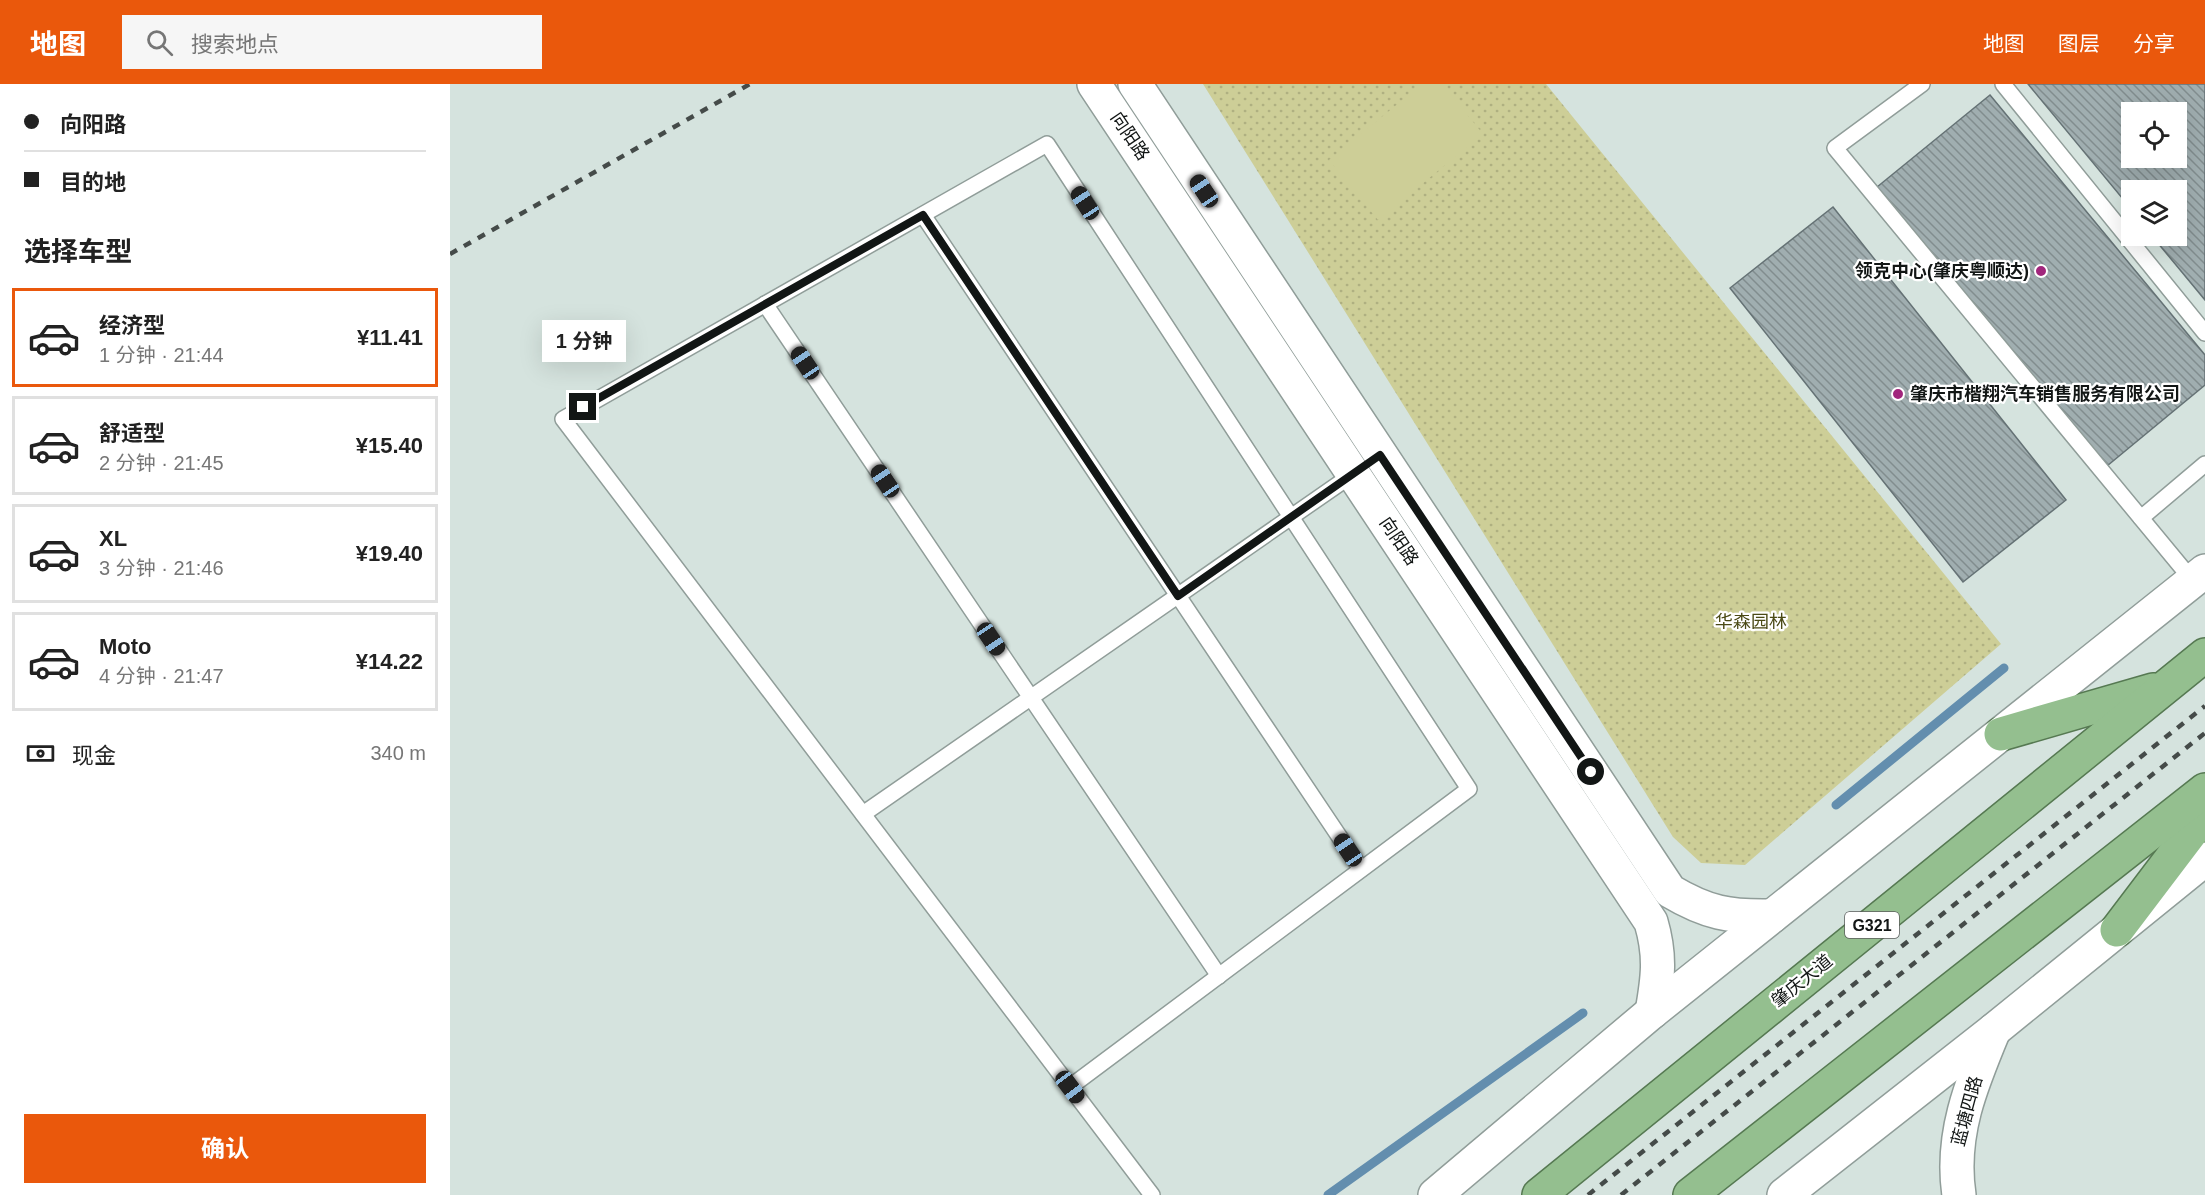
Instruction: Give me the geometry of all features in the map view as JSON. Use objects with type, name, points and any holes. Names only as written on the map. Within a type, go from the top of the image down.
[{"type":"highway","name":"肇庆大道","points":[[1539,1195],[2205,655]]},
{"type":"highway","points":[[2001,734],[2166,686]]},
{"type":"highway","points":[[1690,1195],[2205,790]]},
{"type":"highway","points":[[2117,930],[2205,814]]},
{"type":"street","name":"向阳路","points":[[1094,84],[1670,891],[1695,906],[1718,914],[1772,916]]},
{"type":"street","name":"向阳路","points":[[1135,84],[1367,464],[1652,922],[1657,942],[1659,968],[1652,1012]]},
{"type":"street","points":[[1435,1195],[1652,1012],[2199,576]]},
{"type":"street","points":[[1784,1195],[1994,1030],[2205,859]]},
{"type":"street","name":"蓝塘四路","points":[[1959,1195],[1955,1157],[1960,1120],[1971,1085],[1994,1030]]},
{"type":"lane","points":[[1922,84],[1835,148],[2141,518],[2199,576]]},
{"type":"lane","points":[[2003,84],[2205,333]]},
{"type":"lane","points":[[1070,1087],[1469,789],[1047,144],[563,419],[862,814],[1152,1195]]},
{"type":"lane","points":[[923,215],[1361,869]]},
{"type":"lane","points":[[765,304],[1219,976]]},
{"type":"lane","points":[[862,814],[1367,464]]},
{"type":"lane","points":[[2141,518],[2205,464]]},
{"type":"green space","name":"华森园林","points":[[1203,84],[1546,84],[2001,644],[1745,865],[1701,863],[1673,837]]},
{"type":"green space","points":[[1422,84],[1442,84],[1483,134],[1378,220],[1329,160]]},
{"type":"building","points":[[2028,84],[2205,84],[2205,300],[2160,246],[2187,246],[2187,180],[2121,180],[2121,197]]},
{"type":"building","name":"领克中心(肇庆粤顺达)","points":[[1990,95],[2205,355],[2205,385],[2107,466],[1877,187]]},
{"type":"building","name":"肇庆市楷翔汽车销售服务有限公司","points":[[1833,207],[2066,500],[1963,582],[1730,288]]},
{"type":"waterway","points":[[1836,805],[2004,668]]},
{"type":"waterway","points":[[1328,1195],[1583,1013]]},
{"type":"railway","points":[[450,254],[750,84]]},
{"type":"railway","points":[[1588,1195],[2205,706]]},
{"type":"railway","points":[[1621,1195],[2205,733]]},
{"type":"place","name":"领克中心(肇庆粤顺达)","points":[[2041,271]]},
{"type":"place","name":"肇庆市楷翔汽车销售服务有限公司","points":[[1898,394]]},
{"type":"route","points":[[583,407],[923,215],[1178,596],[1380,455],[1591,772]]}]
